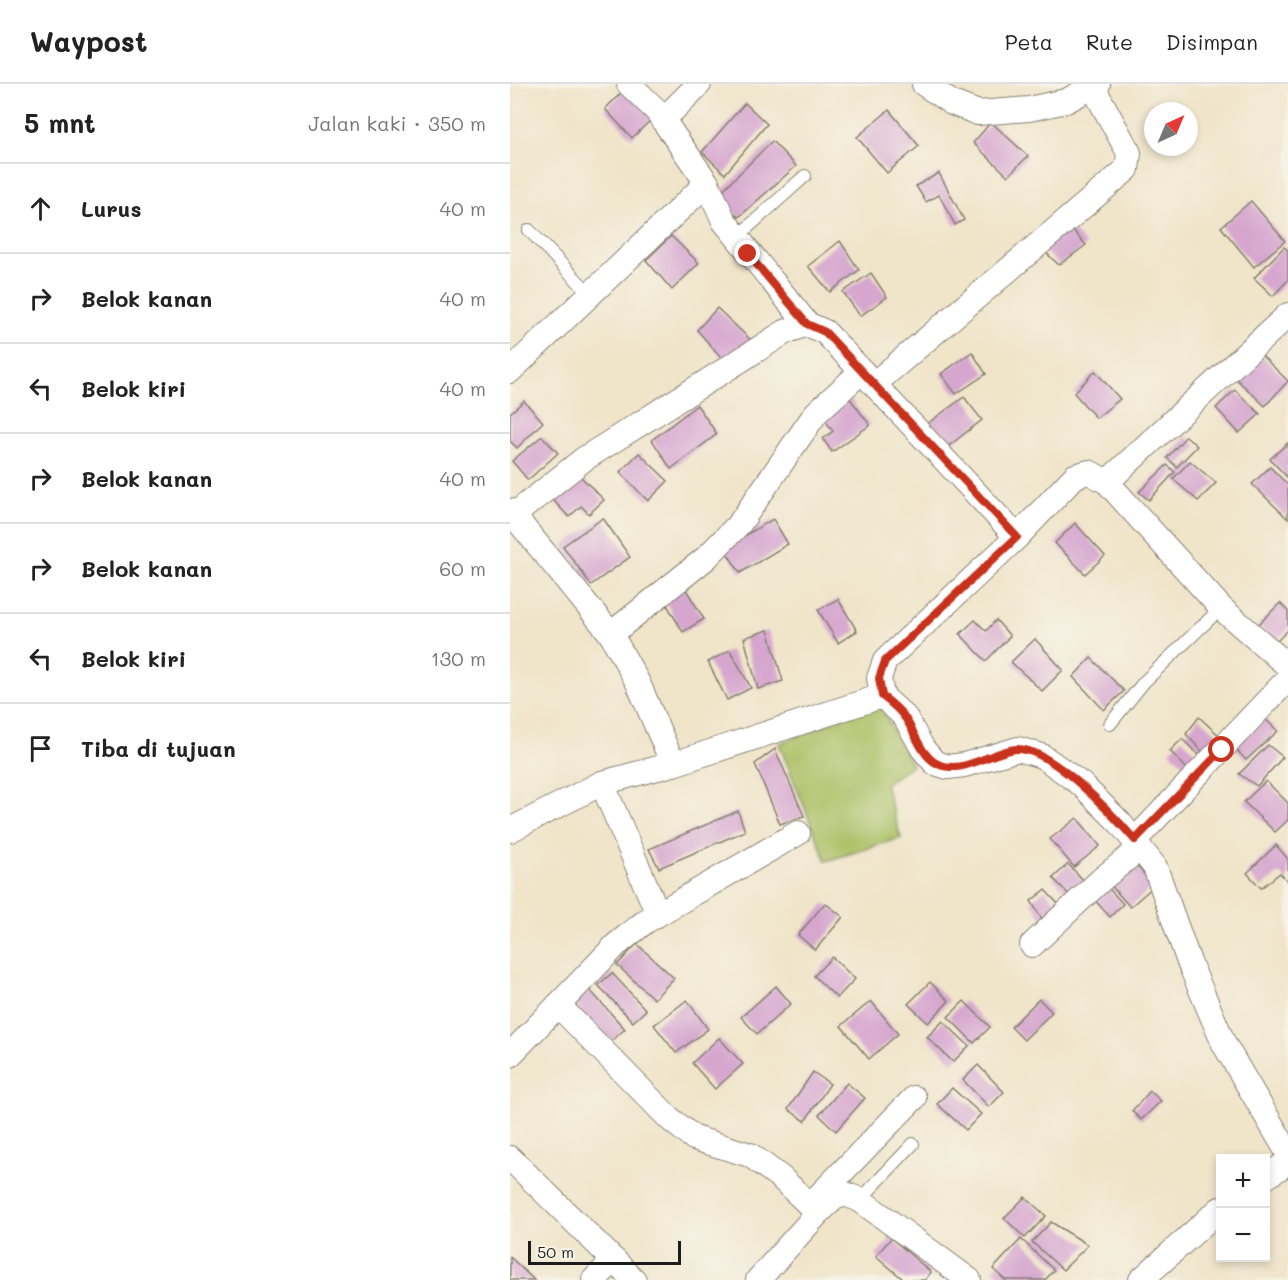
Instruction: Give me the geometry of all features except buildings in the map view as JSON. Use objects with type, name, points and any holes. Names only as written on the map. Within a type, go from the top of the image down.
[{"type":"street","points":[[629,84],[663,120],[707,183],[724,220],[736,238],[807,324],[825,332],[1017,537]]},
{"type":"street","points":[[663,120],[699,84]]},
{"type":"street","points":[[611,634],[706,558],[740,523],[816,413],[868,378],[1127,169],[1129,153],[1095,85],[1066,101],[1029,109],[978,113],[952,103],[924,84]]},
{"type":"street","points":[[510,371],[707,183]]},
{"type":"street","points":[[1107,482],[1288,315]]},
{"type":"street","points":[[673,764],[638,683],[611,634],[511,515],[584,459],[785,332],[807,324]]},
{"type":"street","points":[[1288,666],[1221,608],[1107,482],[1089,472],[1075,476],[1017,537],[885,661],[879,678],[882,696],[905,717],[923,749],[935,763],[948,767],[964,765],[1018,749],[1042,756],[1081,784],[1137,844],[1155,867],[1189,962],[1224,1044],[1288,1153]]},
{"type":"street","points":[[1032,945],[1137,844],[1288,679]]},
{"type":"street","points":[[511,827],[602,783],[673,764],[882,696]]},
{"type":"street","points":[[602,783],[658,914]]},
{"type":"street","points":[[510,1055],[616,945],[658,914],[798,832]]},
{"type":"street","points":[[558,1005],[670,1119],[694,1138],[750,1155],[780,1177],[814,1209]]},
{"type":"street","points":[[758,1280],[814,1209],[914,1098]]},
{"type":"street","points":[[510,1158],[634,1280]]},
{"type":"street","points":[[1270,1174],[1288,1162]]},
{"type":"street","points":[[814,1209],[845,1194],[860,1200],[969,1280]]},
{"type":"street","points":[[1141,1280],[1216,1213]]},
{"type":"street","points":[[594,1280],[614,1260]]},
{"type":"lane","points":[[736,238],[805,176]]},
{"type":"lane","points":[[529,230],[590,294]]},
{"type":"lane","points":[[1110,724],[1144,682],[1221,608]]},
{"type":"lane","points":[[860,1200],[913,1144]]},
{"type":"green space","points":[[878,703],[912,765],[885,784],[901,838],[826,861],[779,744]]},
{"type":"route","points":[[748,254],[807,324],[825,332],[1017,537],[885,661],[881,670],[879,678],[882,696],[905,717],[923,749],[935,763],[948,767],[964,765],[996,753],[1018,749],[1042,756],[1081,784],[1135,840],[1222,750]]}]
